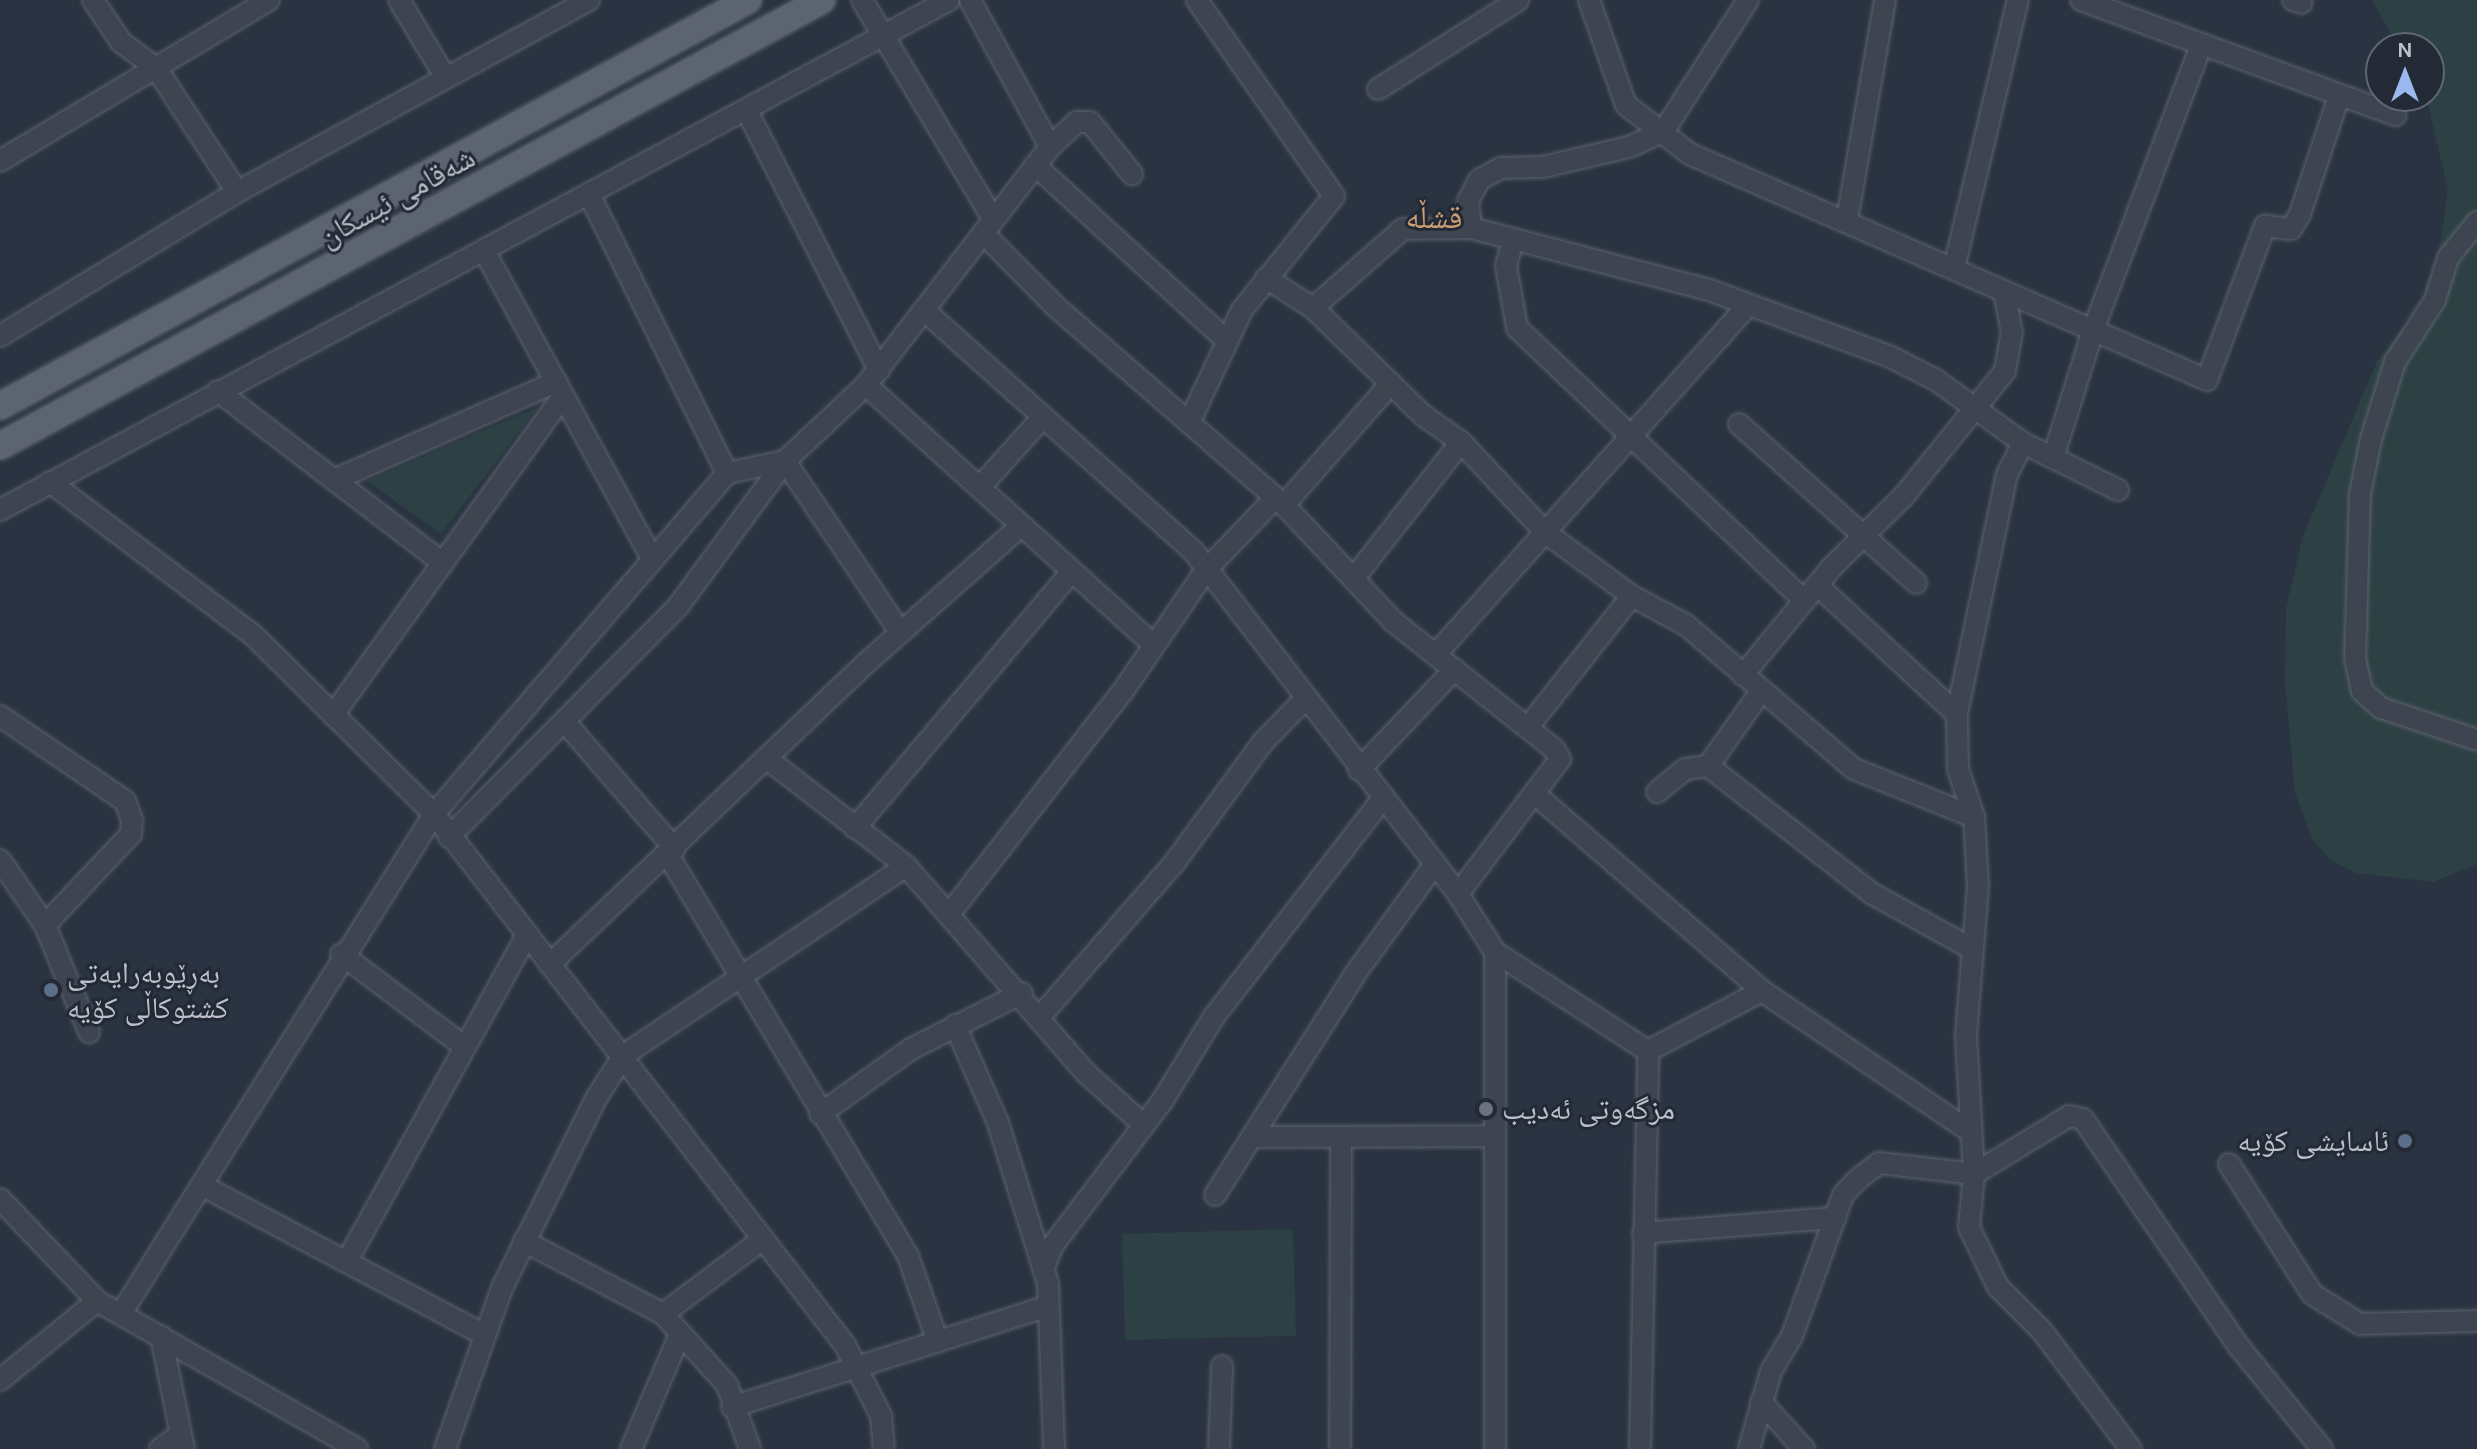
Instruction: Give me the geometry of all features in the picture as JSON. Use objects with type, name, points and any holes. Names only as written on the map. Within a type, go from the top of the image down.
[{"type":"main road","name":"شەقامی ئیسکان","points":[[0,406],[748,0]]},
{"type":"main road","name":"شەقامی ئیسکان","points":[[0,446],[822,0]]},
{"type":"street","points":[[93,0],[121,42],[156,68],[237,192]]},
{"type":"street","points":[[0,161],[269,0]]},
{"type":"street","points":[[399,0],[444,75]]},
{"type":"street","points":[[0,336],[237,192],[444,75],[589,0]]},
{"type":"street","points":[[862,0],[988,226],[1189,423],[1279,502],[1338,569],[1354,578],[1394,622],[1528,727],[1560,759],[1536,795],[1458,894]]},
{"type":"street","points":[[0,510],[218,391],[486,254],[949,0]]},
{"type":"street","points":[[970,0],[1050,147]]},
{"type":"street","points":[[1189,423],[1227,341],[1266,278],[1334,196],[1327,178],[1298,150],[1197,0]]},
{"type":"street","points":[[1378,89],[1518,0]]},
{"type":"street","points":[[1589,0],[1626,105],[1690,154],[1847,220],[2207,380],[2265,226],[2291,229],[2300,214],[2339,96]]},
{"type":"street","points":[[1471,228],[1468,201],[1479,180],[1501,168],[1543,167],[1629,147],[1663,132],[1748,0]]},
{"type":"street","points":[[1847,220],[1885,0]]},
{"type":"street","points":[[1954,268],[2018,0]]},
{"type":"street","points":[[2081,0],[2200,48],[2396,115]]},
{"type":"street","points":[[2053,458],[2093,330],[2200,48]]},
{"type":"street","points":[[747,111],[873,378],[1021,526],[1153,644]]},
{"type":"street","points":[[449,837],[679,605],[785,461],[873,378],[1050,147],[1077,122],[1090,122],[1132,174]]},
{"type":"street","points":[[1035,165],[1227,341]]},
{"type":"street","points":[[590,196],[727,473]]},
{"type":"street","points":[[2477,222],[2448,258],[2435,300],[2395,362],[2371,439],[2360,494],[2355,658],[2362,691],[2381,708],[2477,740]]},
{"type":"street","points":[[1313,308],[1403,229],[1471,228],[1712,291],[1746,308],[1889,356],[1975,408],[2023,443],[2118,490]]},
{"type":"street","points":[[1513,240],[1506,266],[1517,328],[1629,437],[1810,593],[1957,714]]},
{"type":"street","points":[[486,254],[652,559]]},
{"type":"street","points":[[1266,278],[1313,308],[1391,383],[1461,442],[1546,533],[1632,596],[1686,625],[1854,769],[1974,817]]},
{"type":"street","points":[[1743,675],[1810,593],[1975,408],[2012,351],[2004,291]]},
{"type":"street","points":[[1437,653],[1746,308]]},
{"type":"street","points":[[926,312],[1194,552],[1304,700],[1458,894],[1495,952],[1648,1051]]},
{"type":"street","points":[[950,913],[1206,570],[1279,502],[1391,383]]},
{"type":"street","points":[[334,480],[559,389]]},
{"type":"street","points":[[333,715],[443,563],[559,389]]},
{"type":"street","points":[[218,391],[443,563]]},
{"type":"street","points":[[981,486],[1042,418]]},
{"type":"street","points":[[1739,424],[1916,583]]},
{"type":"street","points":[[1354,578],[1461,442]]},
{"type":"street","points":[[2023,443],[2007,474],[1957,714],[1958,769],[1974,817],[1978,886],[1966,1036],[1974,1174],[1969,1227],[1977,1251],[1998,1287],[2042,1331],[2131,1449]]},
{"type":"street","points":[[122,1312],[203,1186],[341,954],[434,814],[727,473],[785,461]]},
{"type":"street","points":[[785,461],[901,633]]},
{"type":"street","points":[[50,482],[252,634],[434,814],[449,837],[624,1055],[857,1369],[881,1416],[884,1449]]},
{"type":"street","points":[[550,964],[672,852],[766,758],[1021,526]]},
{"type":"street","points":[[855,828],[1072,571]]},
{"type":"street","points":[[1528,727],[1632,596]]},
{"type":"street","points":[[1359,770],[1455,669]]},
{"type":"street","points":[[1708,766],[1762,690]]},
{"type":"street","points":[[1039,1018],[1175,862],[1263,742],[1304,700]]},
{"type":"street","points":[[0,716],[125,801],[132,820],[131,834],[45,925]]},
{"type":"street","points":[[564,721],[672,852],[820,1114],[908,1256],[938,1342]]},
{"type":"street","points":[[766,758],[906,866],[1022,993],[1039,1018],[1144,1125]]},
{"type":"street","points":[[1657,792],[1685,769],[1708,766],[1871,893],[1972,949]]},
{"type":"street","points":[[1536,795],[1762,991],[1971,1132]]},
{"type":"street","points":[[1044,1267],[1053,1245],[1144,1125],[1213,1018],[1384,797]]},
{"type":"street","points":[[0,860],[45,925],[89,1032]]},
{"type":"street","points":[[1215,1195],[1257,1137],[1355,974],[1435,864]]},
{"type":"street","points":[[445,1449],[485,1335],[524,1241],[624,1055],[745,977],[906,866]]},
{"type":"street","points":[[347,1261],[527,935]]},
{"type":"street","points":[[1495,952],[1495,1449]]},
{"type":"street","points":[[341,954],[465,1047]]},
{"type":"street","points":[[1648,1051],[1762,991]]},
{"type":"street","points":[[820,1114],[955,1025],[1022,993]]},
{"type":"street","points":[[955,1025],[998,1123],[1044,1267],[1054,1449]]},
{"type":"street","points":[[1640,1449],[1648,1051]]},
{"type":"street","points":[[1749,1449],[1761,1402],[1843,1195],[1879,1163],[1974,1174],[2069,1116],[2083,1119],[2240,1348],[2322,1449]]},
{"type":"street","points":[[1257,1137],[1341,1141],[1495,1136]]},
{"type":"street","points":[[1340,1449],[1341,1141]]},
{"type":"street","points":[[2229,1164],[2312,1294],[2360,1324],[2477,1321]]},
{"type":"street","points":[[203,1186],[485,1335]]},
{"type":"street","points":[[0,1199],[97,1301],[122,1312],[357,1449]]},
{"type":"street","points":[[1643,1233],[1835,1218]]},
{"type":"street","points":[[663,1314],[763,1239]]},
{"type":"street","points":[[524,1241],[663,1314],[727,1385],[732,1407],[750,1449]]},
{"type":"street","points":[[0,1380],[97,1301]]},
{"type":"street","points":[[732,1407],[1048,1306]]},
{"type":"street","points":[[631,1449],[680,1334]]},
{"type":"street","points":[[160,1449],[182,1442],[161,1336]]},
{"type":"street","points":[[1219,1449],[1222,1366]]},
{"type":"street","points":[[1761,1402],[1804,1449]]},
{"type":"shaded area","points":[[2372,0],[2477,0],[2477,864],[2433,882],[2356,873],[2330,860],[2313,840],[2295,793],[2285,683],[2286,608],[2303,536],[2378,359],[2421,307],[2438,257],[2448,190],[2430,112],[2445,112],[2445,32],[2390,32]]},
{"type":"shaded area","points":[[538,407],[441,534],[367,481]]},
{"type":"shaded area","points":[[1293,1229],[1296,1336],[1125,1340],[1122,1234]]},
{"type":"place","name":"بەڕێوبەرایەتی کشتوکاڵی کۆیە","points":[[51,990]]},
{"type":"place","name":"مزگەوتی ئەدیب","points":[[1486,1109]]},
{"type":"place","name":"ئاسایشی کۆیە","points":[[2405,1141]]},
{"type":"district","name":"قشڵه‌","points":[[1434,218]]}]
